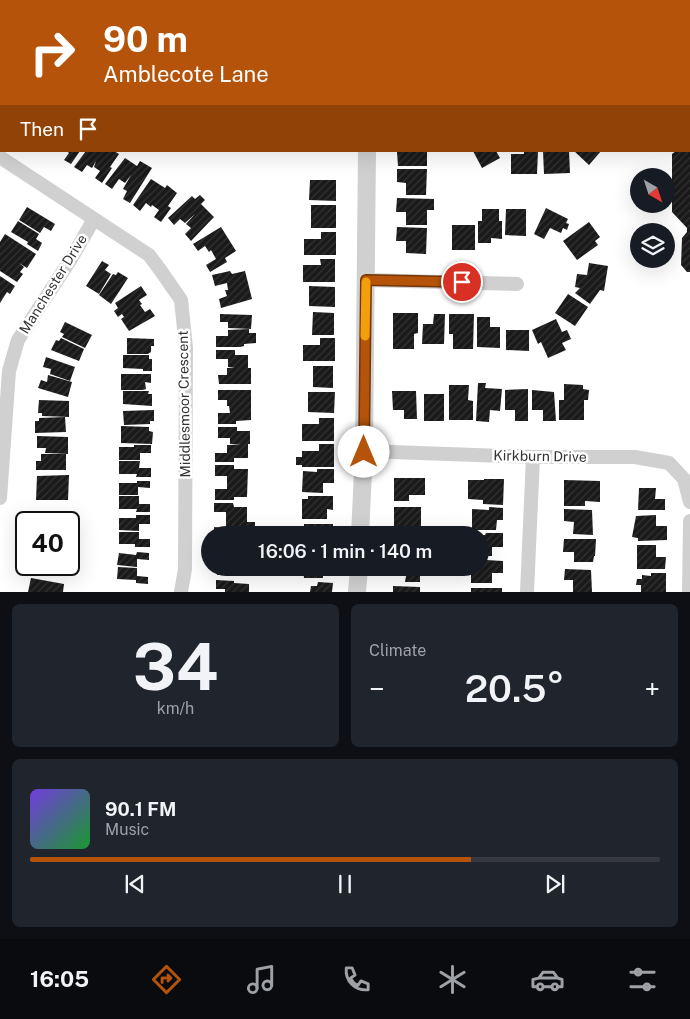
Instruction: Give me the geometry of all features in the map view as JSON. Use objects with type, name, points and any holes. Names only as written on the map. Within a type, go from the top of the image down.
[{"type":"street","points":[[360,526],[364,452],[367,152]]},
{"type":"street","name":"Middlesmoor Crescent","points":[[0,157],[148,255],[181,300],[186,348],[185,569],[181,592]]},
{"type":"street","name":"Manchester Drive","points":[[0,498],[2,440],[9,371],[18,340],[94,219]]},
{"type":"street","points":[[366,280],[517,284]]},
{"type":"street","name":"Kirkburn Drive","points":[[364,452],[533,457],[635,457],[669,464],[684,479],[690,502]]},
{"type":"street","points":[[526,592],[533,457]]},
{"type":"street","points":[[689,592],[690,521]]},
{"type":"street","points":[[357,592],[358,576]]},
{"type":"building","points":[[79,152],[71,164],[64,160],[69,153]]},
{"type":"building","points":[[85,152],[116,152],[119,154],[102,183],[95,178],[100,171],[94,167],[96,161],[92,168],[87,165],[82,172],[74,167]]},
{"type":"building","points":[[397,152],[427,152],[427,166],[398,166]]},
{"type":"building","points":[[474,152],[497,152],[500,158],[482,168]]},
{"type":"building","points":[[524,152],[538,152],[537,174],[511,174],[511,154],[524,154]]},
{"type":"building","points":[[543,152],[569,152],[570,173],[544,174]]},
{"type":"building","points":[[575,152],[600,152],[589,165]]},
{"type":"building","points":[[675,152],[690,152],[690,272],[687,272],[681,265],[682,238],[687,232],[687,228],[673,213],[675,213],[675,168],[672,168],[672,154]]},
{"type":"building","points":[[125,158],[137,166],[140,161],[152,168],[130,203],[123,199],[127,191],[123,189],[131,175],[125,183],[119,179],[112,189],[105,184]]},
{"type":"building","points":[[397,169],[427,169],[426,195],[406,195],[406,183],[397,182]]},
{"type":"building","points":[[151,179],[165,188],[167,185],[177,193],[168,206],[171,208],[161,222],[154,217],[159,210],[152,205],[151,207],[146,203],[140,211],[133,205]]},
{"type":"building","points":[[310,180],[336,180],[336,201],[309,200]]},
{"type":"building","points":[[200,195],[205,200],[201,204],[214,217],[191,241],[185,234],[191,228],[186,224],[195,214],[185,223],[180,219],[174,225],[168,218],[192,196],[195,199]]},
{"type":"building","points":[[397,198],[434,199],[434,210],[427,210],[427,225],[406,225],[406,212],[396,212]]},
{"type":"building","points":[[311,205],[336,205],[336,228],[311,228]]},
{"type":"building","points":[[27,207],[55,224],[51,231],[44,227],[40,233],[19,220]]},
{"type":"building","points":[[546,208],[568,219],[566,223],[569,224],[567,230],[563,228],[561,233],[550,228],[544,239],[534,234]]},
{"type":"building","points":[[482,209],[499,209],[499,221],[502,221],[502,239],[491,238],[491,243],[478,243],[478,221],[482,221]]},
{"type":"building","points":[[506,209],[526,209],[526,236],[505,235]]},
{"type":"building","points":[[18,221],[39,234],[36,239],[42,243],[38,251],[27,244],[28,242],[11,232]]},
{"type":"building","points":[[589,222],[600,237],[595,241],[598,245],[577,260],[563,241]]},
{"type":"building","points":[[452,225],[475,225],[475,250],[452,250]]},
{"type":"building","points":[[221,227],[236,251],[225,258],[227,262],[210,272],[206,265],[216,259],[211,250],[209,252],[205,246],[198,251],[193,244]]},
{"type":"building","points":[[397,227],[427,228],[426,254],[406,253],[406,241],[396,241]]},
{"type":"building","points":[[321,232],[336,232],[336,255],[304,255],[304,239],[321,239]]},
{"type":"building","points":[[5,234],[36,254],[27,268],[19,263],[24,267],[20,272],[23,274],[17,282],[0,271],[0,242]]},
{"type":"building","points":[[320,259],[335,259],[335,282],[303,282],[303,265],[321,265]]},
{"type":"building","points":[[102,261],[109,265],[105,270],[111,274],[99,294],[86,286]]},
{"type":"building","points":[[589,263],[608,266],[604,291],[600,290],[590,304],[575,293],[580,288],[575,287],[577,274],[587,275]]},
{"type":"building","points":[[230,271],[232,274],[245,271],[252,299],[221,308],[219,299],[227,296],[225,290],[228,290],[227,283],[215,286],[212,275]]},
{"type":"building","points":[[118,272],[128,278],[111,304],[99,295],[113,274],[116,275]]},
{"type":"building","points":[[0,276],[15,286],[10,294],[7,292],[0,303]]},
{"type":"building","points":[[141,286],[147,295],[139,300],[142,304],[140,305],[145,312],[150,309],[155,316],[129,331],[121,319],[124,317],[122,314],[118,317],[114,311],[118,308],[115,303]]},
{"type":"building","points":[[309,286],[335,287],[335,307],[309,306]]},
{"type":"building","points":[[568,294],[588,307],[575,326],[555,313]]},
{"type":"building","points":[[313,312],[334,313],[334,335],[312,335]]},
{"type":"building","points":[[393,313],[418,313],[418,333],[414,334],[414,349],[393,349]]},
{"type":"building","points":[[220,314],[252,315],[251,329],[228,328],[228,322],[220,322]]},
{"type":"building","points":[[434,314],[445,314],[444,344],[422,344],[423,324],[433,324]]},
{"type":"building","points":[[449,314],[474,314],[473,349],[453,349],[453,334],[449,334]]},
{"type":"building","points":[[477,317],[490,317],[490,327],[500,327],[500,348],[477,347]]},
{"type":"building","points":[[556,319],[562,332],[567,330],[571,339],[562,343],[566,350],[548,358],[541,342],[538,344],[532,330]]},
{"type":"building","points":[[65,322],[92,335],[85,348],[62,337],[64,334],[60,332]]},
{"type":"building","points":[[249,329],[249,333],[256,333],[256,343],[244,344],[244,346],[240,347],[216,347],[216,336],[228,336],[228,330]]},
{"type":"building","points":[[506,330],[529,330],[529,351],[506,350]]},
{"type":"building","points":[[61,338],[84,349],[79,361],[51,350],[56,340],[59,341]]},
{"type":"building","points":[[127,338],[154,339],[154,346],[151,346],[151,352],[148,354],[127,354]]},
{"type":"building","points":[[320,338],[335,338],[335,361],[303,361],[303,345],[320,345]]},
{"type":"building","points":[[216,350],[235,350],[235,355],[248,355],[248,368],[251,368],[251,384],[219,384],[218,375],[227,375],[227,368],[235,368],[228,367],[228,359],[216,359]]},
{"type":"building","points":[[123,355],[149,355],[149,359],[152,359],[152,371],[123,368]]},
{"type":"building","points":[[46,357],[75,367],[70,381],[50,374],[51,369],[43,367]]},
{"type":"building","points":[[313,366],[333,366],[333,388],[313,387]]},
{"type":"building","points":[[121,374],[151,374],[151,383],[145,382],[146,389],[143,390],[121,390]]},
{"type":"building","points":[[48,375],[72,382],[68,397],[38,388],[41,380],[47,382]]},
{"type":"building","points":[[478,383],[486,383],[485,388],[502,389],[500,411],[490,410],[489,422],[476,421]]},
{"type":"building","points":[[564,384],[583,385],[583,389],[589,390],[588,400],[584,400],[584,420],[559,420],[559,400],[564,400]]},
{"type":"building","points":[[449,385],[469,385],[468,400],[473,401],[473,420],[449,420]]},
{"type":"building","points":[[528,389],[528,421],[515,421],[515,410],[505,410],[505,390]]},
{"type":"building","points":[[218,390],[251,390],[251,420],[236,421],[236,424],[218,424],[218,413],[230,413],[227,400],[218,400]]},
{"type":"building","points":[[532,390],[554,392],[556,421],[543,421],[543,410],[532,410]]},
{"type":"building","points":[[123,391],[149,391],[148,394],[152,394],[152,406],[123,404]]},
{"type":"building","points":[[392,391],[416,391],[417,419],[404,419],[404,410],[393,410]]},
{"type":"building","points":[[308,392],[335,392],[334,413],[308,412]]},
{"type":"building","points":[[424,394],[444,394],[444,421],[424,421]]},
{"type":"building","points":[[39,400],[69,401],[69,417],[42,416],[42,413],[38,413]]},
{"type":"building","points":[[154,410],[154,421],[150,421],[150,424],[124,425],[123,411]]},
{"type":"building","points":[[65,417],[66,432],[35,433],[35,421],[39,421],[39,418]]},
{"type":"building","points":[[319,418],[334,418],[334,441],[302,441],[302,424],[319,424]]},
{"type":"building","points":[[121,426],[149,427],[149,431],[153,432],[152,444],[121,443]]},
{"type":"building","points":[[218,427],[237,427],[237,431],[250,431],[248,458],[234,458],[234,462],[215,462],[215,453],[227,453],[227,445],[241,445],[230,444],[230,438],[218,438]]},
{"type":"building","points":[[37,436],[68,437],[68,454],[45,453],[46,448],[37,448]]},
{"type":"building","points":[[319,444],[334,444],[334,467],[302,467],[302,465],[296,465],[296,457],[302,457],[302,451],[319,451]]},
{"type":"building","points":[[134,445],[151,445],[151,453],[140,453],[140,460],[119,460],[119,447],[134,447]]},
{"type":"building","points":[[41,454],[66,454],[66,470],[36,470],[36,461],[41,461]]},
{"type":"building","points":[[119,461],[140,461],[139,468],[151,468],[151,477],[136,477],[137,474],[119,474]]},
{"type":"building","points":[[215,465],[234,465],[234,469],[248,469],[247,497],[234,497],[234,500],[215,500],[215,489],[227,489],[227,476],[215,476]]},
{"type":"building","points":[[317,469],[334,469],[334,483],[323,483],[323,493],[302,492],[303,471],[317,472]]},
{"type":"building","points":[[69,475],[68,500],[36,500],[37,476]]},
{"type":"building","points":[[394,478],[425,478],[425,495],[409,495],[409,501],[394,501]]},
{"type":"building","points":[[504,479],[503,505],[483,504],[483,500],[468,499],[468,480]]},
{"type":"building","points":[[564,480],[600,481],[600,502],[585,501],[585,506],[564,506]]},
{"type":"building","points":[[137,481],[150,481],[150,488],[138,487],[138,495],[119,495],[119,483],[137,483]]},
{"type":"building","points":[[639,488],[656,488],[655,499],[665,499],[665,510],[638,510]]},
{"type":"building","points":[[119,496],[139,496],[139,504],[150,504],[150,512],[136,512],[137,509],[119,509]]},
{"type":"building","points":[[308,496],[333,496],[333,510],[327,509],[327,519],[302,519],[302,499],[308,499]]},
{"type":"building","points":[[214,503],[233,503],[234,507],[247,507],[247,522],[255,522],[255,526],[226,526],[226,512],[214,512]]},
{"type":"building","points":[[394,507],[421,507],[421,526],[394,526]]},
{"type":"building","points":[[489,507],[503,508],[503,520],[497,520],[496,530],[489,530],[489,526],[472,526],[472,509],[489,510]]},
{"type":"building","points":[[564,509],[592,510],[593,535],[573,534],[574,522],[564,521]]},
{"type":"building","points":[[136,515],[150,515],[150,524],[139,524],[139,531],[119,530],[119,518],[136,518]]},
{"type":"building","points":[[656,515],[656,526],[667,526],[667,540],[638,541],[638,538],[632,537],[636,516]]},
{"type":"building","points":[[304,524],[333,524],[333,526],[304,526]]},
{"type":"building","points":[[119,532],[139,532],[139,539],[150,539],[150,547],[135,547],[135,544],[119,544]]},
{"type":"building","points":[[489,533],[503,533],[503,547],[492,547],[492,556],[489,556]]},
{"type":"building","points":[[564,539],[596,539],[593,562],[574,562],[574,552],[563,552]]},
{"type":"building","points":[[637,545],[656,545],[656,557],[666,557],[665,569],[637,569]]},
{"type":"building","points":[[137,552],[149,553],[149,560],[137,559],[137,567],[117,565],[119,553],[136,555]]},
{"type":"building","points":[[489,560],[503,561],[503,573],[492,573],[492,583],[471,583],[471,576],[489,576]]},
{"type":"building","points":[[118,567],[137,568],[137,576],[148,577],[148,584],[136,583],[136,580],[117,579]]},
{"type":"building","points":[[565,569],[591,570],[592,592],[573,592],[573,580],[564,580]]},
{"type":"building","points":[[651,573],[666,573],[666,592],[641,592],[641,585],[636,585],[637,579],[642,579],[642,575],[651,576]]},
{"type":"building","points":[[304,576],[323,576],[323,578],[304,578]]},
{"type":"building","points":[[406,576],[420,576],[420,582],[405,582]]},
{"type":"building","points":[[31,578],[64,584],[63,592],[28,592]]},
{"type":"building","points":[[216,580],[249,584],[249,592],[225,592],[225,589],[216,589]]},
{"type":"building","points":[[318,582],[333,583],[332,592],[310,592],[311,586],[317,586]]},
{"type":"building","points":[[393,586],[420,587],[420,592],[393,592]]},
{"type":"building","points":[[471,588],[502,588],[502,592],[471,592]]},
{"type":"slow traffic","points":[[365,336],[366,282]]},
{"type":"route","points":[[364,452],[366,280],[462,282]]}]
